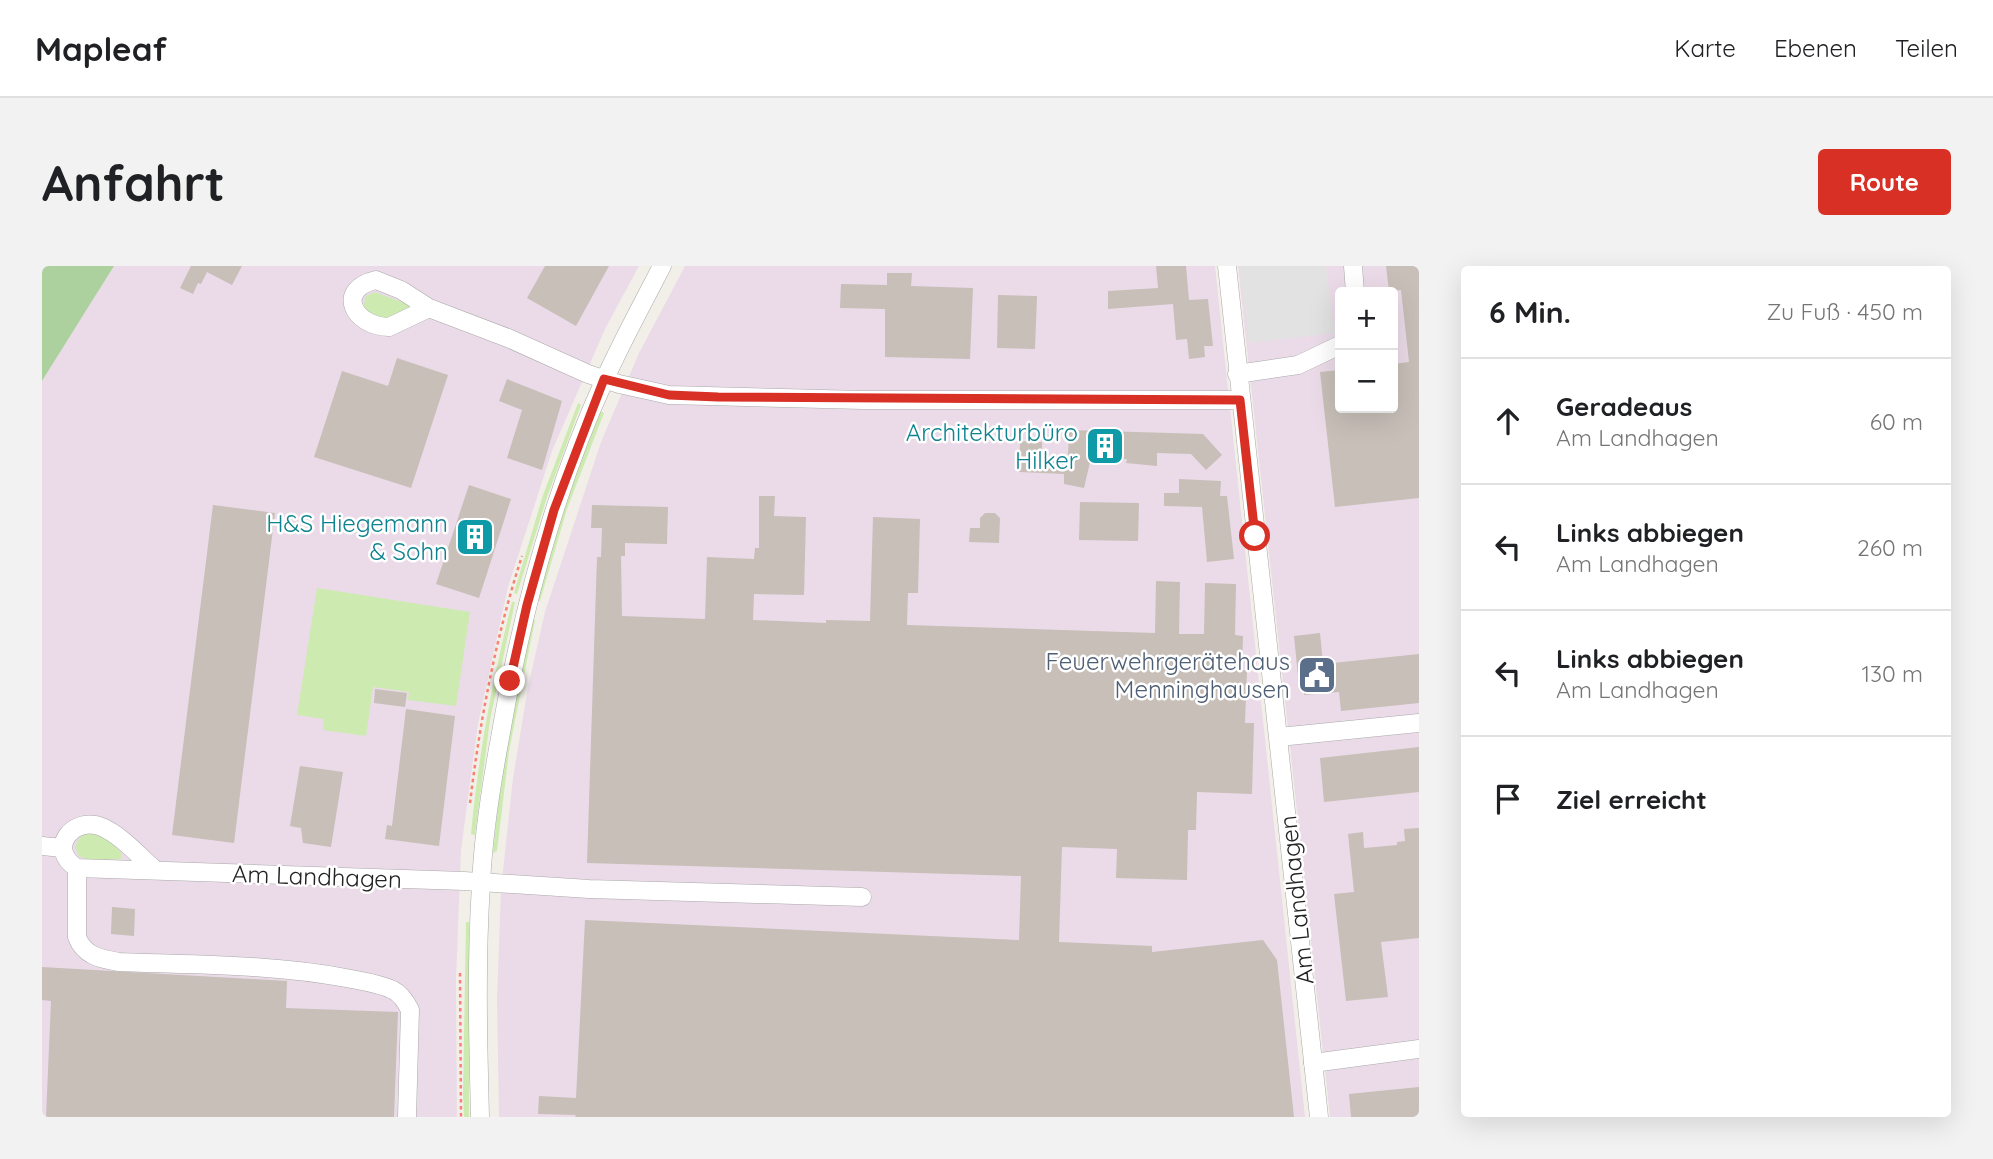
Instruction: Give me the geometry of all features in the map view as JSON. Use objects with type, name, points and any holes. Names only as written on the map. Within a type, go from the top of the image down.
[{"type":"street","points":[[480,1117],[477,997],[481,882],[494,775],[510,681],[527,605],[554,510],[604,379],[662,266]]},
{"type":"street","name":"Am Landhagen","points":[[1227,266],[1319,1117]]},
{"type":"street","points":[[1353,266],[1355,287]]},
{"type":"street","points":[[429,309],[389,327],[365,322],[354,308],[355,292],[371,273],[429,309],[508,338],[604,379],[669,395],[1240,400]]},
{"type":"street","points":[[1237,374],[1298,365],[1335,347]]},
{"type":"street","points":[[1279,737],[1419,723]]},
{"type":"street","points":[[154,869],[127,844],[97,825],[79,826],[66,837],[62,848],[64,856],[77,868],[77,937],[80,945],[95,957],[119,962],[280,969],[351,979],[395,990],[410,1010],[407,1117]]},
{"type":"street","points":[[42,846],[62,848]]},
{"type":"street","name":"Am Landhagen","points":[[77,868],[862,897]]},
{"type":"street","points":[[1313,1063],[1419,1049]]},
{"type":"shaded area","points":[[114,266],[639,266],[605,329],[552,451],[508,587],[478,724],[461,850],[456,980],[457,1117],[42,1117],[42,381]]},
{"type":"shaded area","points":[[685,266],[1215,266],[1305,1117],[499,1117],[497,999],[501,889],[513,778],[528,687],[545,612],[601,442],[639,353]]},
{"type":"shaded area","points":[[1238,266],[1419,266],[1419,1117],[1330,1117]]},
{"type":"shaded area","points":[[1240,266],[1326,266],[1335,333],[1249,343]]},
{"type":"green space","points":[[42,266],[114,266],[42,381]]},
{"type":"green space","points":[[374,292],[412,308],[393,317],[377,316],[364,308],[365,297]]},
{"type":"green space","points":[[578,403],[581,405],[547,497],[517,594],[514,593],[543,495]]},
{"type":"green space","points":[[600,411],[604,413],[567,509],[540,601],[536,599],[576,472]]},
{"type":"green space","points":[[317,588],[470,612],[456,706],[408,700],[409,692],[373,687],[366,736],[323,730],[324,719],[297,715]]},
{"type":"green space","points":[[512,602],[515,602],[490,720],[475,835],[471,834],[482,746]]},
{"type":"green space","points":[[531,619],[535,620],[509,751],[497,851],[493,853],[501,774]]},
{"type":"green space","points":[[90,832],[108,840],[121,852],[121,859],[89,860],[79,856],[76,844],[82,836]]},
{"type":"green space","points":[[466,922],[469,922],[469,1117],[464,1117],[463,1095]]},
{"type":"building","points":[[191,266],[242,266],[232,285],[207,272],[193,294],[180,288]]},
{"type":"building","points":[[545,266],[609,266],[576,326],[527,298]]},
{"type":"building","points":[[1156,266],[1186,266],[1189,300],[1208,299],[1213,346],[1204,346],[1205,357],[1189,359],[1187,339],[1176,340],[1173,304],[1108,309],[1108,291],[1158,288]]},
{"type":"building","points":[[1386,266],[1419,266],[1419,498],[1335,507],[1320,372],[1335,370],[1335,413],[1398,413],[1398,363],[1409,362],[1401,290],[1398,290],[1398,287],[1389,287]]},
{"type":"building","points":[[887,273],[912,273],[911,286],[973,288],[970,359],[885,357],[885,309],[840,308],[841,284],[887,285]]},
{"type":"building","points":[[998,295],[1037,296],[1035,349],[997,348]]},
{"type":"building","points":[[397,358],[448,375],[411,488],[314,457],[342,371],[388,386]]},
{"type":"building","points":[[507,379],[562,401],[542,470],[507,458],[522,410],[499,401]]},
{"type":"building","points":[[1069,430],[1203,434],[1222,455],[1206,470],[1191,454],[1157,453],[1157,466],[1126,463],[1127,459],[1091,458],[1084,488],[1064,484],[1064,474],[1019,472],[1020,441],[1042,442],[1042,457],[1068,455]]},
{"type":"building","points":[[1179,479],[1221,481],[1220,496],[1227,496],[1234,559],[1207,562],[1202,507],[1164,506],[1164,493],[1179,493]]},
{"type":"building","name":"H&S Hiegemann & Sohn","points":[[469,485],[511,499],[479,598],[436,584]]},
{"type":"building","points":[[759,496],[775,496],[774,516],[806,517],[804,595],[754,594],[753,620],[826,623],[826,620],[870,621],[873,517],[920,519],[918,593],[908,593],[907,625],[1155,633],[1156,581],[1180,582],[1179,634],[1204,634],[1205,583],[1236,584],[1235,635],[1243,636],[1242,670],[1247,670],[1245,723],[1254,723],[1252,794],[1197,792],[1196,830],[1188,830],[1187,880],[1116,878],[1117,849],[1062,847],[1059,942],[1152,946],[1152,952],[1263,940],[1277,960],[1294,1117],[575,1117],[576,1115],[538,1114],[539,1096],[576,1098],[585,920],[1019,940],[1021,876],[587,863],[597,557],[601,557],[602,528],[591,528],[592,505],[668,507],[667,544],[625,543],[625,556],[621,556],[622,616],[705,619],[707,557],[754,559],[755,548],[759,548]]},
{"type":"building","points":[[1080,502],[1139,503],[1138,541],[1079,540]]},
{"type":"building","points":[[213,505],[275,513],[234,843],[172,835]]},
{"type":"building","points":[[985,513],[995,513],[1000,518],[999,543],[969,542],[970,528],[980,528],[980,518]]},
{"type":"building","points":[[1320,633],[1323,664],[1419,654],[1419,703],[1341,711],[1339,692],[1304,695],[1304,686],[1299,686],[1294,636]]},
{"type":"building","points":[[375,689],[407,693],[405,707],[374,703]]},
{"type":"building","points":[[406,709],[455,716],[439,846],[385,839],[387,825],[392,826]]},
{"type":"building","points":[[1419,747],[1419,792],[1324,802],[1320,758]]},
{"type":"building","points":[[300,766],[343,772],[331,847],[303,843],[301,828],[290,826]]},
{"type":"building","points":[[1419,828],[1419,938],[1381,942],[1388,997],[1346,1001],[1334,894],[1354,892],[1348,834],[1363,832],[1364,848],[1397,845],[1397,842],[1405,841],[1404,829]]},
{"type":"building","points":[[112,907],[135,909],[134,936],[111,934]]},
{"type":"building","points":[[42,967],[287,981],[286,1008],[398,1012],[394,1117],[46,1117],[51,1001],[42,1000]]},
{"type":"building","points":[[1419,1087],[1419,1117],[1351,1117],[1349,1094]]},
{"type":"place","name":"Architekturbüro Hilker","points":[[1105,446]]},
{"type":"place","name":"H&S Hiegemann & Sohn","points":[[475,537]]},
{"type":"place","name":"Feuerwehrgerätehaus Menninghausen","points":[[1317,675]]},
{"type":"route","points":[[510,681],[527,605],[554,510],[604,379],[669,395],[718,397],[864,400],[1240,400],[1255,536]]}]
